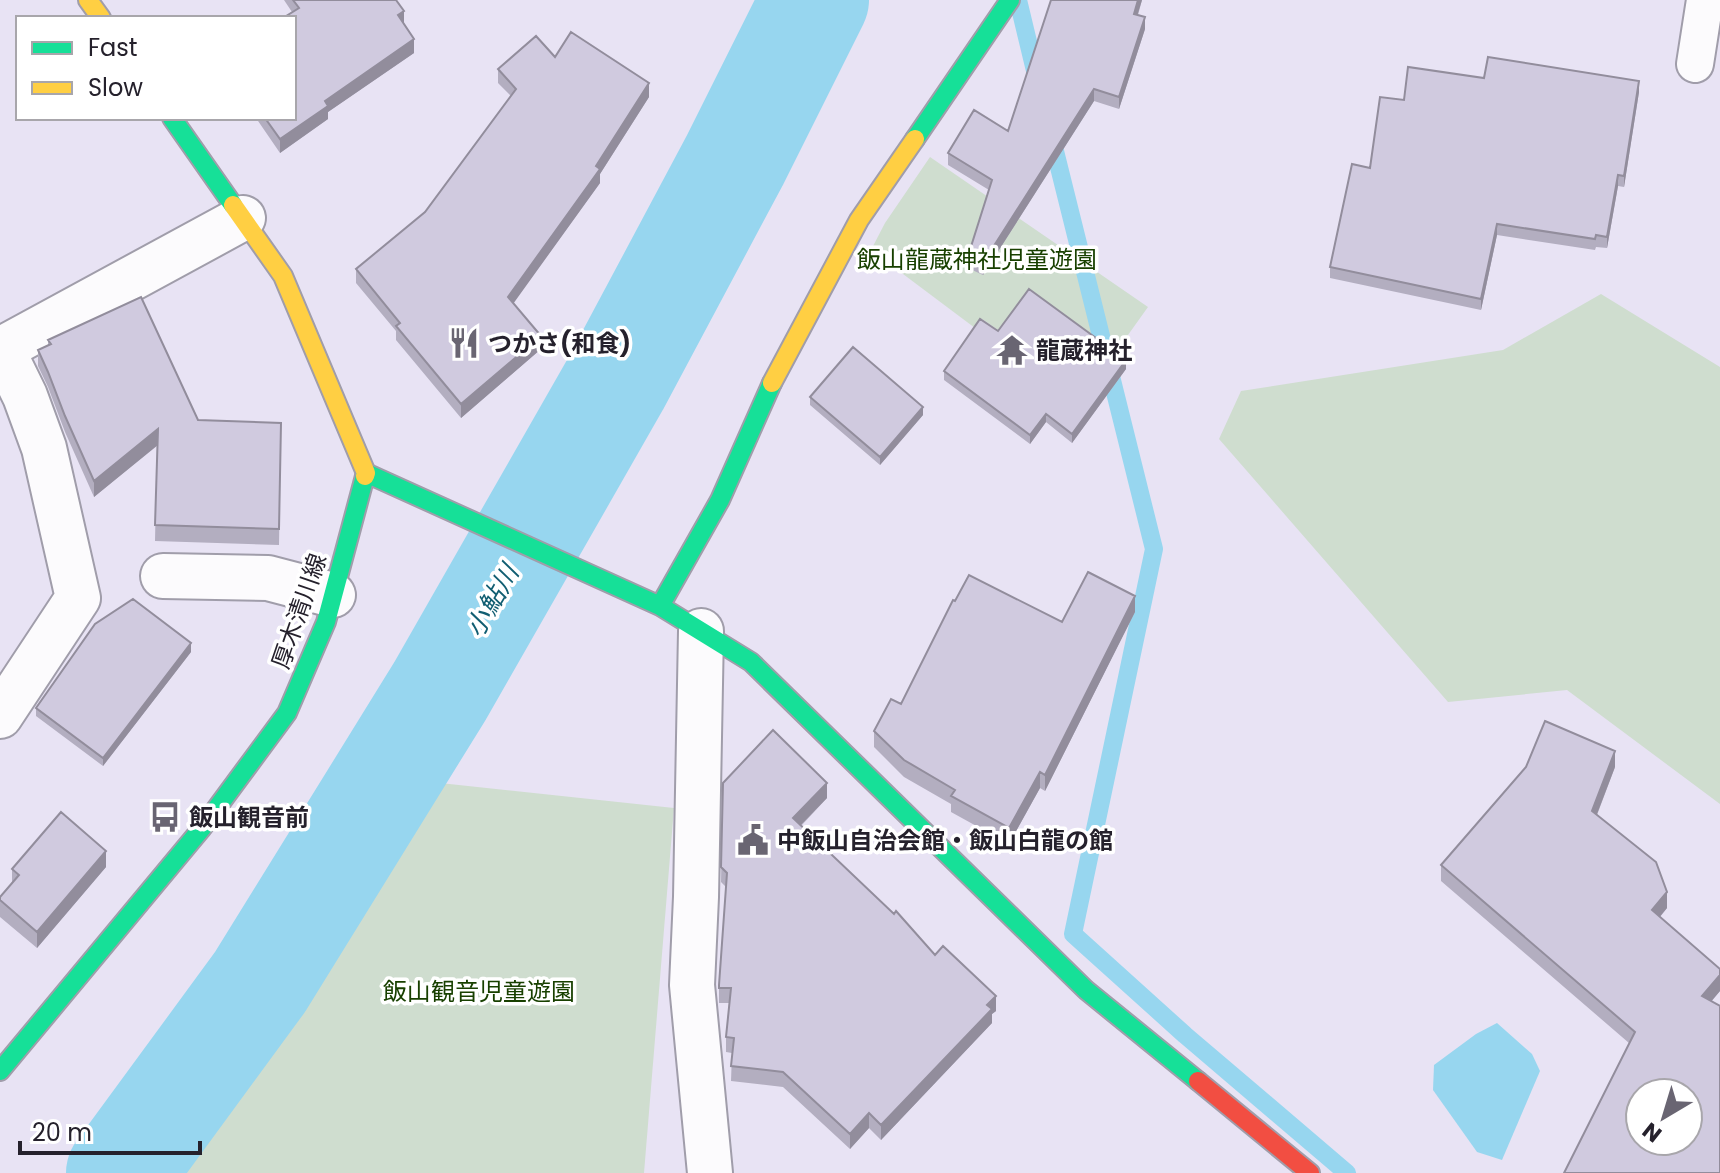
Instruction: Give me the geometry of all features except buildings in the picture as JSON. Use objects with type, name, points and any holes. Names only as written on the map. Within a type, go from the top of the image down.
[{"type":"street","points":[[660,606],[720,500],[778,369],[859,220],[1010,0]]},
{"type":"street","points":[[173,120],[283,276],[366,473],[660,606],[751,662],[1086,990],[1310,1173]]},
{"type":"street","points":[[0,716],[78,598],[44,448],[25,396],[1,348],[243,218]]},
{"type":"street","name":"厚木清川線","points":[[0,1071],[202,828],[287,713],[326,622],[366,473]]},
{"type":"street","points":[[163,576],[268,578],[333,595]]},
{"type":"street","points":[[701,631],[692,985],[710,1173]]},
{"type":"lane","points":[[1695,64],[1705,0]]},
{"type":"green space","name":"飯山龍蔵神社児童遊園","points":[[930,157],[1148,307],[1113,356],[1027,293],[998,330],[982,319],[975,328],[871,250],[885,223]]},
{"type":"green space","points":[[1601,294],[1720,367],[1720,804],[1567,690],[1448,702],[1219,439],[1241,391],[1503,350]]},
{"type":"green space","name":"飯山観音児童遊園","points":[[412,780],[674,808],[644,1173],[124,1173]]},
{"type":"water","points":[[1497,1023],[1532,1054],[1540,1071],[1502,1160],[1477,1152],[1433,1090],[1434,1065],[1476,1034]]},
{"type":"waterway","name":"小鮎川","points":[[120,1173],[260,982],[440,691],[616,383],[735,160],[815,0]]},
{"type":"waterway","points":[[1018,0],[1037,79]]},
{"type":"waterway","points":[[1051,135],[1154,549],[1073,934],[1185,1035],[1347,1173]]},
{"type":"traffic: fast","points":[[915,139],[1010,0]]},
{"type":"traffic: fast","points":[[173,120],[233,205]]},
{"type":"traffic: fast","points":[[366,473],[660,606],[720,500],[772,383]]},
{"type":"traffic: fast","points":[[0,1071],[202,828],[287,713],[326,622],[365,476]]},
{"type":"traffic: fast","points":[[660,606],[751,662],[1086,990],[1198,1081]]},
{"type":"traffic: slow","points":[[88,0],[100,16]]},
{"type":"traffic: slow","points":[[772,383],[859,220],[915,139]]},
{"type":"traffic: slow","points":[[233,205],[283,276],[365,476]]},
{"type":"traffic: jam","points":[[1198,1081],[1310,1173]]},
{"type":"place","name":"つかさ(和食)","points":[[464,343]]},
{"type":"place","name":"龍蔵神社","points":[[1012,350]]},
{"type":"place","name":"飯山観音前","points":[[165,817]]},
{"type":"place","name":"中飯山自治会館・飯山白龍の館","points":[[753,840]]}]
